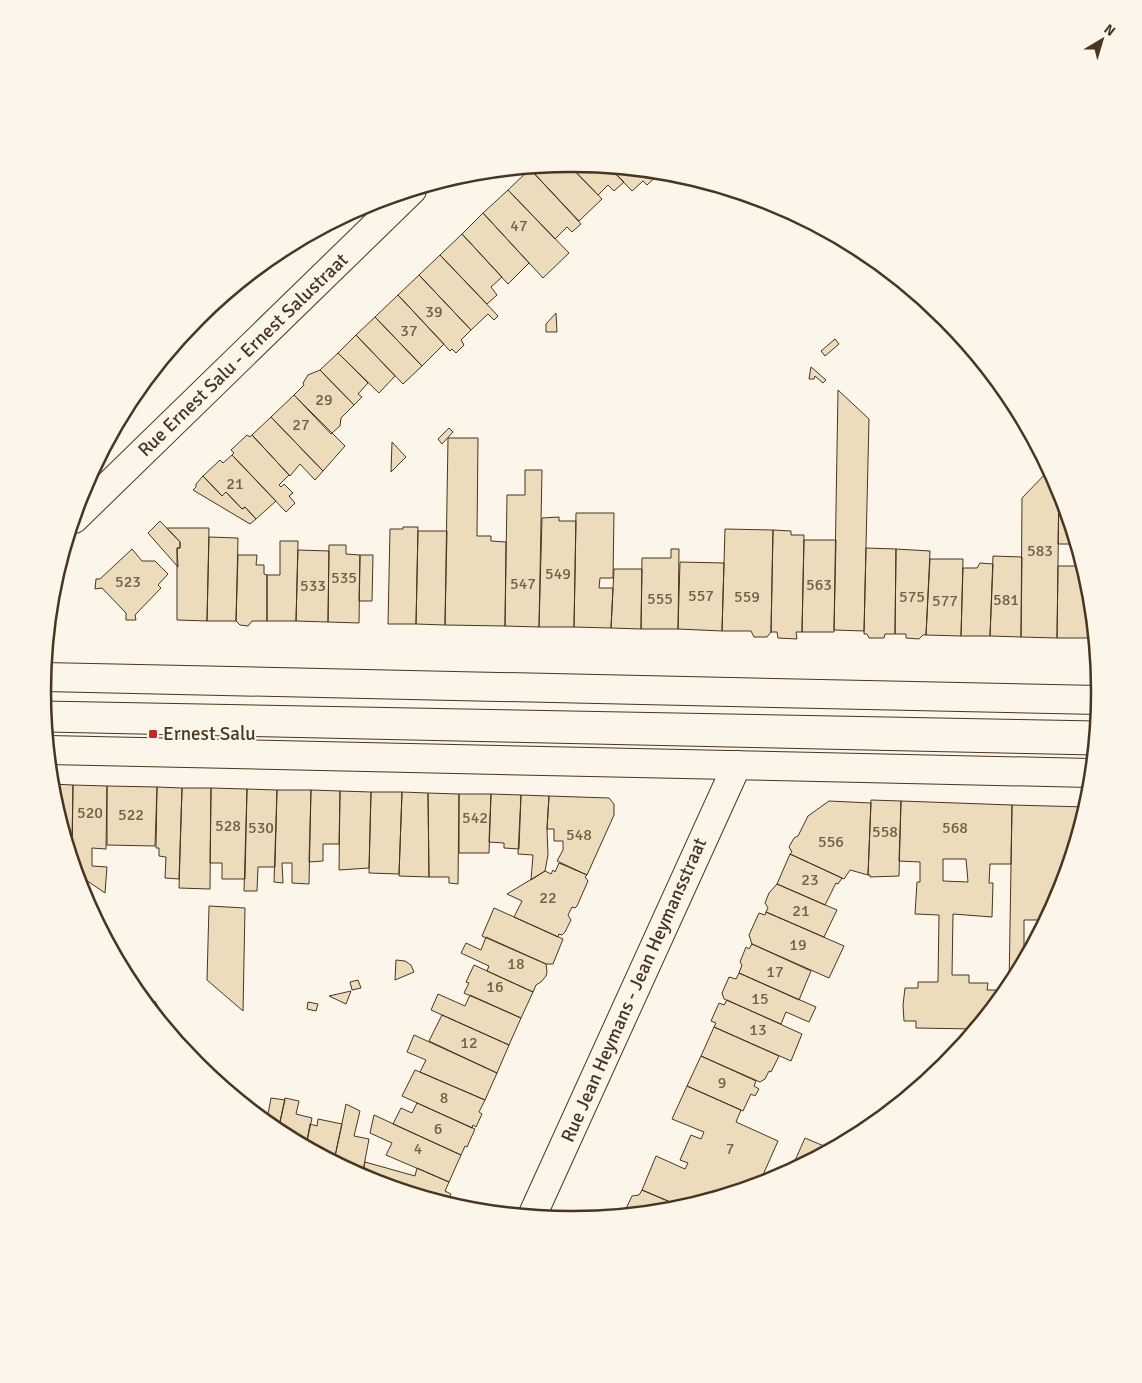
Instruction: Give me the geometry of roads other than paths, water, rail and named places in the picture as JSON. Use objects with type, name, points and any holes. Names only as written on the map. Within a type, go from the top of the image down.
[{"type":"main road","name":"Rue Ernest Salu - Ernest Salustraat","points":[[85,508],[402,200]]},
{"type":"main road","points":[[51,677],[1091,700]]},
{"type":"main road","points":[[55,750],[1084,773]]},
{"type":"main road","name":"Rue Jean Heymans - Jean Heymansstraat","points":[[535,1210],[737,765]]},
{"type":"tram line","points":[[51,701],[1090,721]]},
{"type":"tram line","points":[[53,732],[1086,755]]},
{"type":"place","name":"Ernest Salu","points":[[153,734]]}]
